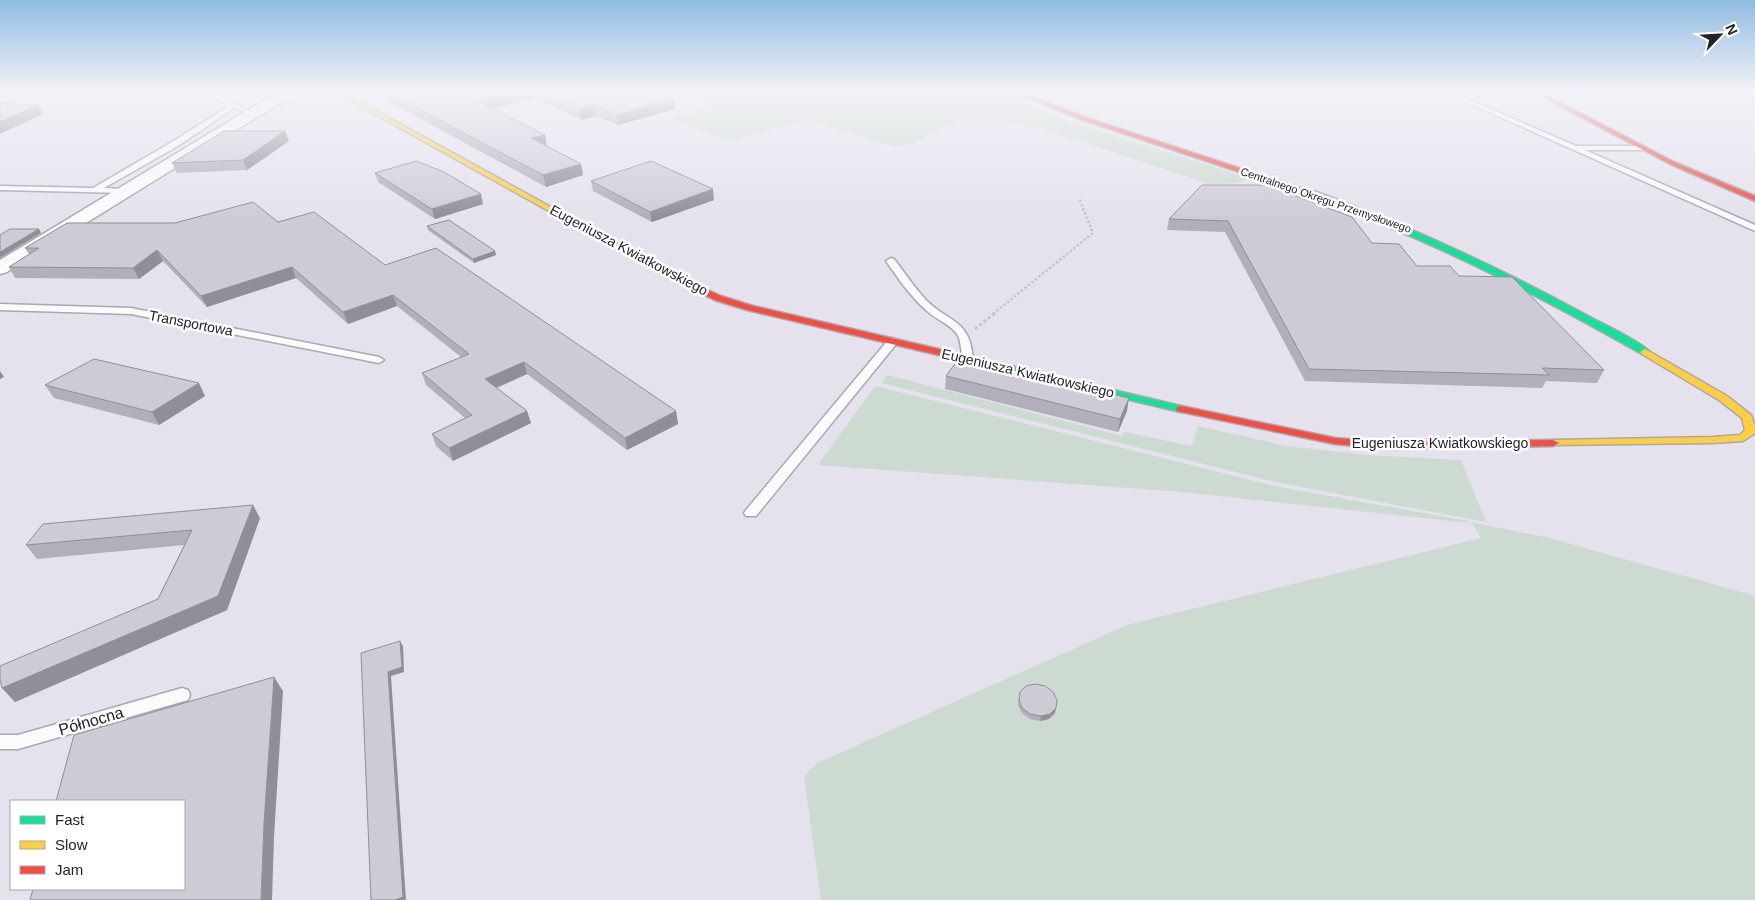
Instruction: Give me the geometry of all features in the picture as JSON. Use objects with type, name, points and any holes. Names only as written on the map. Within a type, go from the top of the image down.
[{"type":"street","points":[[0,268],[122,191],[216,135]]},
{"type":"street","name":"Eugeniusza Kwiatkowskiego","points":[[416,135],[684,283],[718,298],[750,308],[1259,427],[1356,443],[1390,446],[1737,439]]},
{"type":"street","name":"Centralnego Okręgu Przemysłowego","points":[[1135,135],[1314,194],[1421,234],[1540,292],[1723,398]]},
{"type":"street","points":[[1616,135],[1715,183],[1755,199]]},
{"type":"street","points":[[1737,439],[1743,438],[1751,431],[1751,417]]},
{"type":"lane","points":[[95,190],[191,135]]},
{"type":"lane","points":[[1544,135],[1755,228]]},
{"type":"lane","points":[[1574,148],[1640,148]]},
{"type":"lane","points":[[0,188],[122,191]]},
{"type":"lane","points":[[891,262],[929,308],[958,326],[967,340],[968,358]]},
{"type":"lane","name":"Transportowa","points":[[0,308],[131,311],[379,360]]},
{"type":"lane","points":[[751,513],[893,341]]},
{"type":"lane","points":[[1723,398],[1751,417]]},
{"type":"lane","points":[[1737,439],[1755,443]]},
{"type":"lane","name":"Północna","points":[[0,742],[18,742],[182,695]]},
{"type":"path","points":[[965,337],[1093,233],[1078,198]]},
{"type":"shaded area","points":[[715,135],[748,135],[729,140]]},
{"type":"shaded area","points":[[856,135],[930,135],[913,144],[893,146]]},
{"type":"shaded area","points":[[1061,135],[1111,135],[1250,178],[1238,183],[1210,184]]},
{"type":"shaded area","points":[[887,375],[1122,436],[1124,432],[1192,446],[1198,426],[1286,446],[1368,455],[1461,460],[1486,522],[1280,483],[882,383]]},
{"type":"shaded area","points":[[875,386],[1274,486],[1468,521],[1469,523],[1183,492],[818,465]]},
{"type":"shaded area","points":[[1471,522],[1550,538],[1755,596],[1755,900],[821,900],[804,776],[817,763],[1127,625],[1481,538]]},
{"type":"building","points":[[218,135],[279,135],[243,160],[172,163]]},
{"type":"building","points":[[467,135],[545,135],[531,138],[581,164],[543,175]]},
{"type":"building","points":[[416,161],[444,172],[481,194],[432,209],[375,173]]},
{"type":"building","points":[[651,161],[713,189],[650,212],[591,181]]},
{"type":"building","points":[[1202,185],[1266,185],[1352,217],[1372,243],[1399,244],[1417,266],[1450,266],[1459,276],[1512,277],[1604,370],[1542,368],[1549,375],[1309,369],[1228,221],[1169,219]]},
{"type":"building","points":[[253,202],[278,222],[314,212],[385,265],[436,248],[676,411],[625,438],[524,362],[485,379],[527,411],[449,448],[432,434],[472,415],[422,373],[469,354],[393,295],[343,312],[292,267],[201,296],[157,250],[133,268],[9,267],[39,248],[25,248],[67,223],[175,223]]},
{"type":"building","points":[[449,220],[495,251],[473,259],[427,226]]},
{"type":"building","points":[[10,229],[39,229],[0,252],[0,235]]},
{"type":"building","points":[[960,357],[1129,398],[1120,419],[946,376]]},
{"type":"building","points":[[94,359],[199,383],[152,412],[45,385]]},
{"type":"building","points":[[253,505],[218,596],[2,688],[0,666],[158,599],[192,530],[26,545],[43,524]]},
{"type":"building","points":[[400,641],[402,667],[388,672],[403,897],[395,900],[371,900],[361,653]]},
{"type":"building","points":[[274,677],[261,900],[30,900],[33,890],[185,890],[185,800],[56,800],[74,735]]},
{"type":"building","points":[[1035,684],[1045,686],[1053,692],[1057,700],[1056,708],[1050,714],[1041,716],[1030,714],[1022,708],[1019,700],[1020,692],[1026,686]]},
{"type":"traffic: fast","points":[[1308,192],[1395,225],[1480,263],[1563,306],[1645,352]]},
{"type":"traffic: fast","points":[[977,361],[1181,409]]},
{"type":"traffic: slow","points":[[416,135],[681,281]]},
{"type":"traffic: slow","points":[[1553,443],[1713,440],[1743,438],[1751,431],[1747,417],[1723,398],[1645,352]]},
{"type":"traffic: jam","points":[[1134,135],[1308,192]]},
{"type":"traffic: jam","points":[[1618,135],[1672,163],[1755,199]]},
{"type":"traffic: jam","points":[[681,281],[718,298],[750,308],[977,361]]},
{"type":"traffic: jam","points":[[1181,409],[1335,441],[1390,446],[1553,443]]}]
